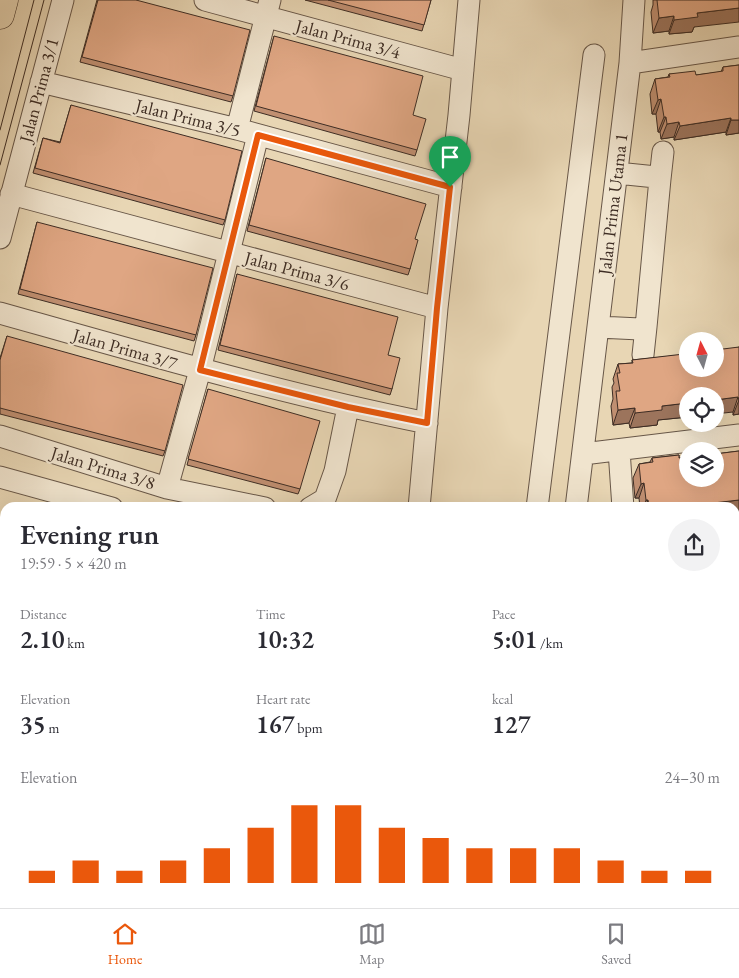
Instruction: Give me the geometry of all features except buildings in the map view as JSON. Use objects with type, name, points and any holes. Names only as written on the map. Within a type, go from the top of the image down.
[{"type":"main road","points":[[0,15],[4,0]]},
{"type":"street","name":"Jalan Prima 3/1","points":[[0,238],[63,0]]},
{"type":"street","name":"Jalan Prima 3/4","points":[[204,0],[268,8],[463,70]]},
{"type":"street","points":[[420,502],[437,308],[469,0]]},
{"type":"street","name":"Jalan Prima Utama 1","points":[[577,502],[630,63],[634,0]]},
{"type":"street","points":[[237,129],[268,8]]},
{"type":"street","points":[[630,63],[739,47]]},
{"type":"street","points":[[538,502],[594,55]]},
{"type":"street","name":"Jalan Prima 3/5","points":[[41,82],[237,129],[450,187]]},
{"type":"street","points":[[167,488],[200,370],[258,135]]},
{"type":"street","points":[[644,355],[663,152]]},
{"type":"street","points":[[616,173],[660,179]]},
{"type":"street","name":"Jalan Prima 3/6","points":[[11,194],[437,308]]},
{"type":"street","name":"Jalan Prima 3/7","points":[[0,313],[200,370],[348,407],[427,423]]},
{"type":"street","points":[[598,327],[640,329],[646,327]]},
{"type":"street","points":[[320,502],[325,499],[335,472],[348,407]]},
{"type":"street","points":[[583,454],[739,435]]},
{"type":"street","name":"Jalan Prima 3/8","points":[[0,436],[167,488],[236,502]]},
{"type":"street","points":[[619,450],[623,502]]},
{"type":"street","points":[[0,477],[90,502]]},
{"type":"tram line","points":[[0,130],[34,0]]},
{"type":"tram line","points":[[0,165],[44,0]]},
{"type":"route","points":[[258,135],[450,187],[427,423],[348,407],[200,370],[258,135]]}]
